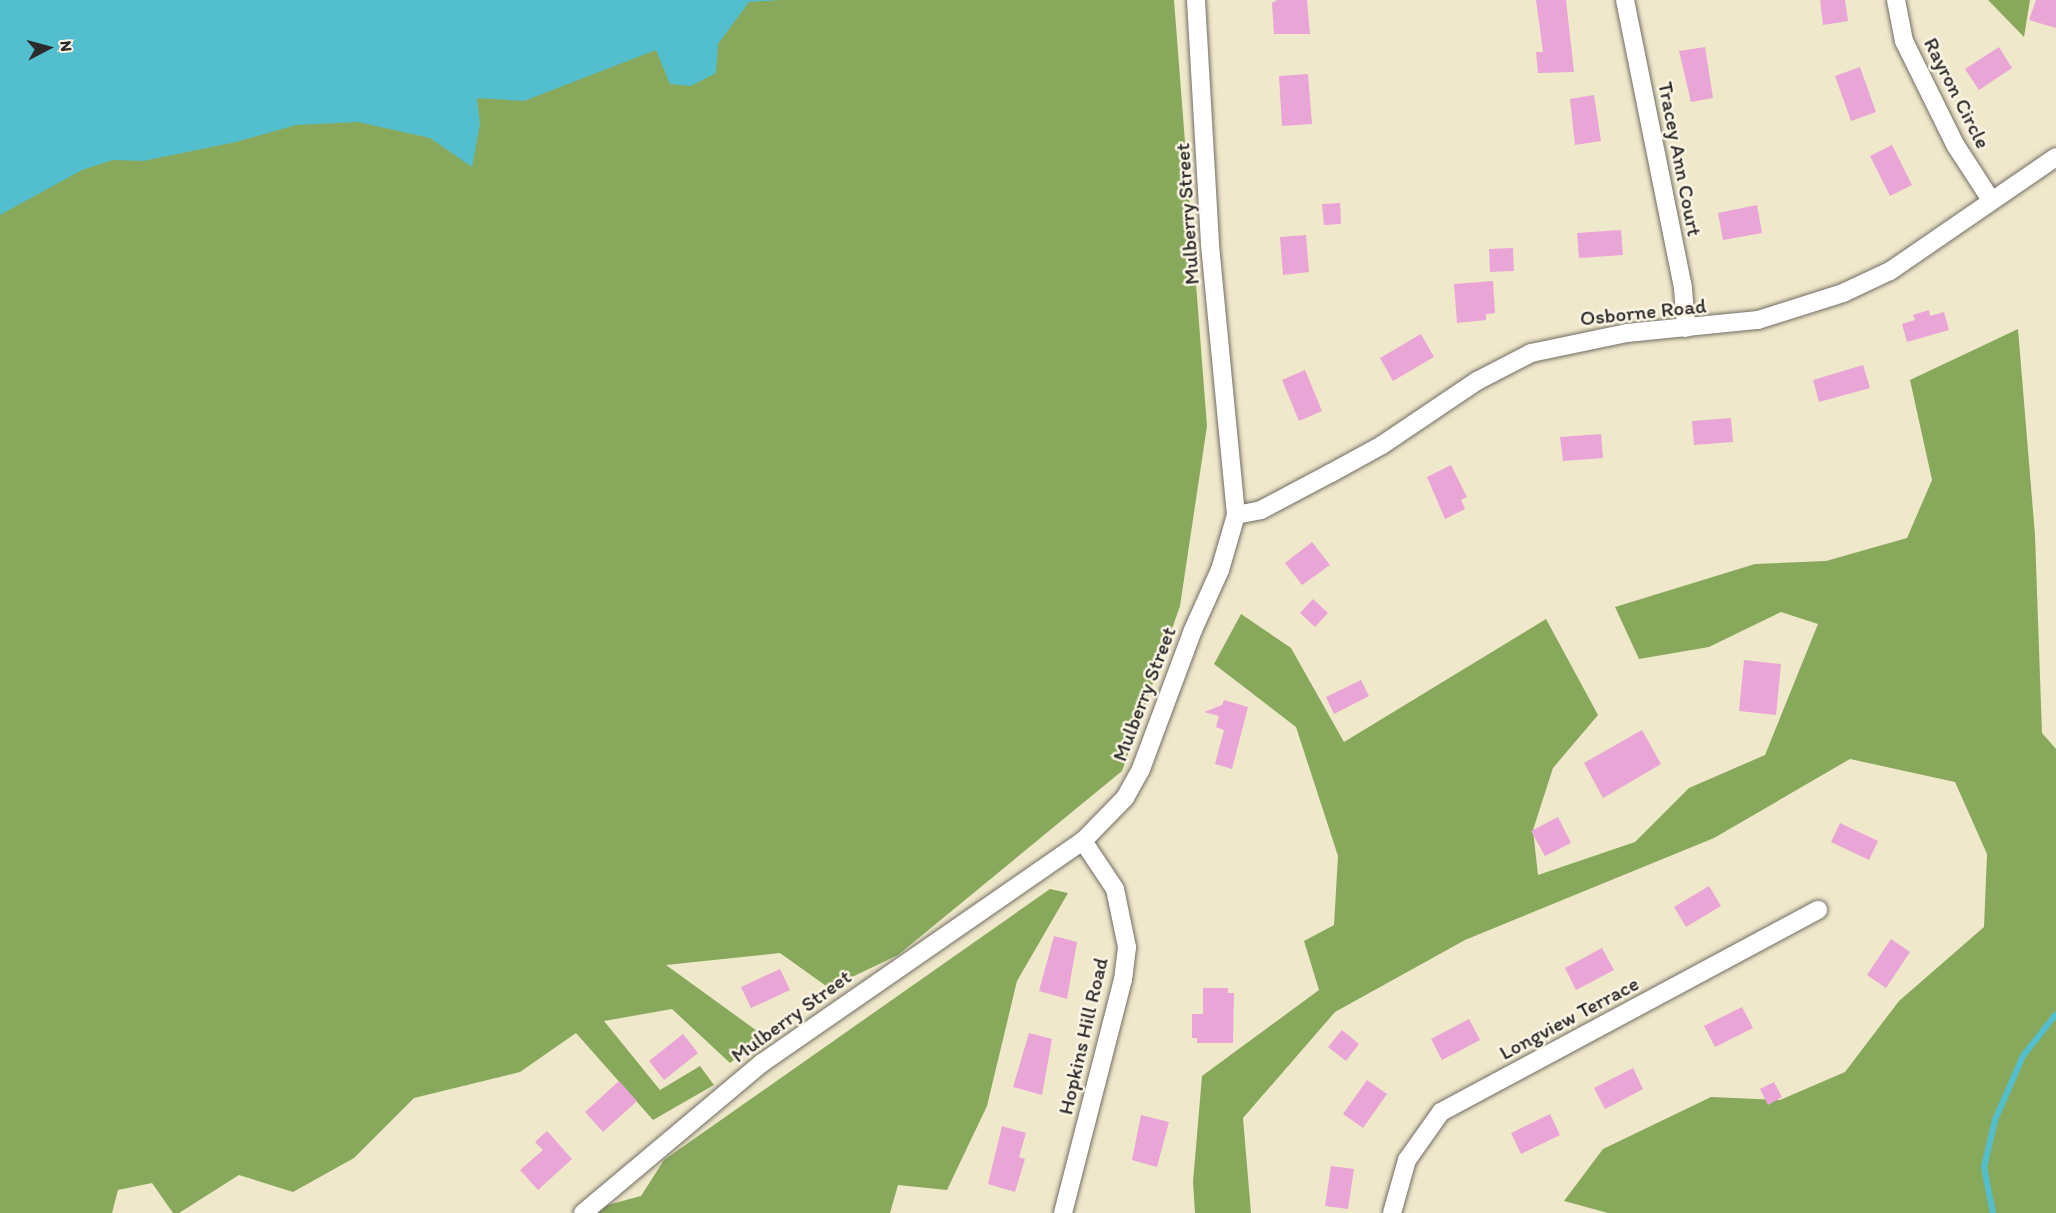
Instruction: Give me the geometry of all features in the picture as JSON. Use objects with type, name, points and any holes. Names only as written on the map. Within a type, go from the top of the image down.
[{"type":"street","name":"Mulberry Street","points":[[583,1213],[762,1063],[1083,841],[1125,798],[1141,769],[1193,630],[1220,570],[1236,515],[1210,243],[1196,0]]},
{"type":"street","name":"Tracey Ann Court","points":[[1625,0],[1683,288],[1686,328]]},
{"type":"street","name":"Rayron Circle","points":[[1896,0],[1904,41],[1956,146],[1991,200]]},
{"type":"street","name":"Osborne Road","points":[[1236,515],[1262,510],[1362,456],[1449,398],[1531,353],[1616,334],[1758,320],[1844,293],[1890,271],[2056,157]]},
{"type":"street","name":"Hopkins Hill Road","points":[[1063,1213],[1123,980],[1127,947],[1115,888],[1083,841]]},
{"type":"street","name":"Longview Terrace","points":[[1392,1213],[1407,1160],[1441,1112],[1818,910]]},
{"type":"green space","points":[[0,0],[1174,0],[1207,426],[1180,606],[1122,771],[898,955],[829,988],[780,953],[666,965],[764,1036],[730,1063],[672,1009],[604,1021],[660,1090],[700,1066],[714,1085],[653,1120],[576,1033],[520,1072],[414,1098],[354,1158],[293,1192],[239,1175],[179,1213],[173,1213],[152,1183],[118,1190],[112,1213],[0,1213]]},
{"type":"green space","points":[[1988,0],[2030,0],[2024,37]]},
{"type":"green space","points":[[2018,329],[2035,535],[2042,733],[2056,749],[2056,1213],[1608,1213],[1564,1201],[1603,1149],[1711,1097],[1780,1100],[1845,1072],[1899,1001],[1984,927],[1987,854],[1955,782],[1850,759],[1714,838],[1465,940],[1335,1012],[1243,1118],[1251,1213],[1195,1213],[1193,1182],[1202,1076],[1319,990],[1304,941],[1334,925],[1338,856],[1296,727],[1214,664],[1241,614],[1291,648],[1344,742],[1546,619],[1598,715],[1553,768],[1533,830],[1538,875],[1635,842],[1689,788],[1765,755],[1818,624],[1781,612],[1709,647],[1639,659],[1615,607],[1755,564],[1826,561],[1907,538],[1932,480],[1910,380]]},
{"type":"green space","points":[[1050,889],[1068,893],[1017,981],[987,1106],[947,1190],[898,1185],[890,1213],[590,1213],[596,1208],[641,1196],[664,1160]]},
{"type":"water","points":[[0,0],[780,0],[749,2],[718,44],[716,73],[691,86],[670,84],[656,50],[524,101],[477,98],[480,124],[472,167],[430,138],[358,122],[296,125],[236,142],[143,161],[113,160],[82,170],[0,215]]},
{"type":"building","points":[[1277,0],[1307,0],[1310,34],[1274,34],[1272,3]]},
{"type":"building","points":[[1536,0],[1566,0],[1574,72],[1538,73],[1536,52],[1543,52]]},
{"type":"building","points":[[1820,0],[1845,0],[1848,21],[1823,25]]},
{"type":"building","points":[[2036,0],[2056,0],[2056,28],[2029,20]]},
{"type":"building","points":[[1705,47],[1713,98],[1691,102],[1679,51]]},
{"type":"building","points":[[1999,47],[2012,68],[1979,90],[1965,69]]},
{"type":"building","points":[[1860,67],[1876,112],[1851,121],[1835,76]]},
{"type":"building","points":[[1308,74],[1312,124],[1282,126],[1279,76]]},
{"type":"building","points":[[1594,95],[1601,141],[1575,145],[1570,99]]},
{"type":"building","points":[[1892,145],[1912,185],[1890,196],[1870,156]]},
{"type":"building","points":[[1340,203],[1341,224],[1324,225],[1322,204]]},
{"type":"building","points":[[1757,205],[1762,233],[1723,240],[1718,213]]},
{"type":"building","points":[[1621,230],[1623,255],[1579,258],[1577,233]]},
{"type":"building","points":[[1306,235],[1309,272],[1283,275],[1280,237]]},
{"type":"building","points":[[1513,248],[1514,271],[1490,272],[1489,249]]},
{"type":"building","points":[[1493,281],[1495,313],[1486,314],[1486,320],[1457,323],[1454,284]]},
{"type":"building","points":[[1929,310],[1930,316],[1944,312],[1949,330],[1907,342],[1902,324],[1915,320],[1913,315]]},
{"type":"building","points":[[1421,334],[1434,357],[1393,381],[1380,358]]},
{"type":"building","points":[[1863,365],[1870,388],[1819,402],[1813,380]]},
{"type":"building","points":[[1305,370],[1322,411],[1299,421],[1282,380]]},
{"type":"building","points":[[1731,418],[1733,442],[1694,445],[1692,421]]},
{"type":"building","points":[[1601,434],[1603,458],[1563,461],[1560,437]]},
{"type":"building","points":[[1451,465],[1467,497],[1461,500],[1465,509],[1445,519],[1427,477]]},
{"type":"building","points":[[1312,542],[1330,565],[1302,585],[1285,563]]},
{"type":"building","points":[[1313,599],[1328,613],[1315,627],[1300,613]]},
{"type":"building","points":[[1744,660],[1781,664],[1776,715],[1739,711]]},
{"type":"building","points":[[1361,680],[1369,696],[1334,714],[1326,697]]},
{"type":"building","points":[[1224,700],[1248,707],[1232,769],[1215,764],[1224,730],[1216,727],[1219,716],[1204,712],[1222,705]]},
{"type":"building","points":[[1642,730],[1661,764],[1603,798],[1584,763]]},
{"type":"building","points":[[1558,817],[1571,843],[1545,856],[1531,831]]},
{"type":"building","points":[[1840,823],[1878,841],[1869,860],[1831,842]]},
{"type":"building","points":[[1709,886],[1721,906],[1686,927],[1674,907]]},
{"type":"building","points":[[1054,936],[1077,942],[1067,999],[1039,991]]},
{"type":"building","points":[[1891,939],[1910,952],[1886,988],[1867,975]]},
{"type":"building","points":[[1602,948],[1614,970],[1576,990],[1565,968]]},
{"type":"building","points":[[780,969],[790,990],[751,1008],[741,987]]},
{"type":"building","points":[[1203,988],[1228,988],[1228,993],[1234,993],[1233,1043],[1197,1043],[1197,1038],[1192,1038],[1192,1014],[1203,1014]]},
{"type":"building","points":[[1742,1007],[1753,1028],[1715,1047],[1704,1026]]},
{"type":"building","points":[[1469,1019],[1480,1040],[1442,1060],[1431,1039]]},
{"type":"building","points":[[1342,1030],[1359,1044],[1346,1061],[1328,1047]]},
{"type":"building","points":[[1029,1033],[1052,1039],[1042,1095],[1013,1087]]},
{"type":"building","points":[[683,1034],[698,1053],[664,1080],[649,1061]]},
{"type":"building","points":[[1633,1068],[1643,1089],[1605,1109],[1594,1088]]},
{"type":"building","points":[[1367,1080],[1387,1094],[1363,1128],[1343,1114]]},
{"type":"building","points":[[619,1081],[637,1101],[603,1132],[585,1112]]},
{"type":"building","points":[[1774,1082],[1782,1097],[1768,1105],[1760,1089]]},
{"type":"building","points":[[1550,1114],[1560,1135],[1521,1154],[1511,1133]]},
{"type":"building","points":[[1141,1115],[1169,1122],[1157,1167],[1132,1160]]},
{"type":"building","points":[[1002,1126],[1026,1133],[1019,1157],[1025,1159],[1015,1192],[988,1184]]},
{"type":"building","points":[[547,1131],[572,1159],[538,1190],[520,1170],[543,1150],[535,1142]]},
{"type":"building","points":[[1331,1166],[1354,1169],[1348,1209],[1325,1206]]},
{"type":"waterway","points":[[1993,1213],[1984,1167],[1995,1120],[2023,1056],[2056,1014]]}]
